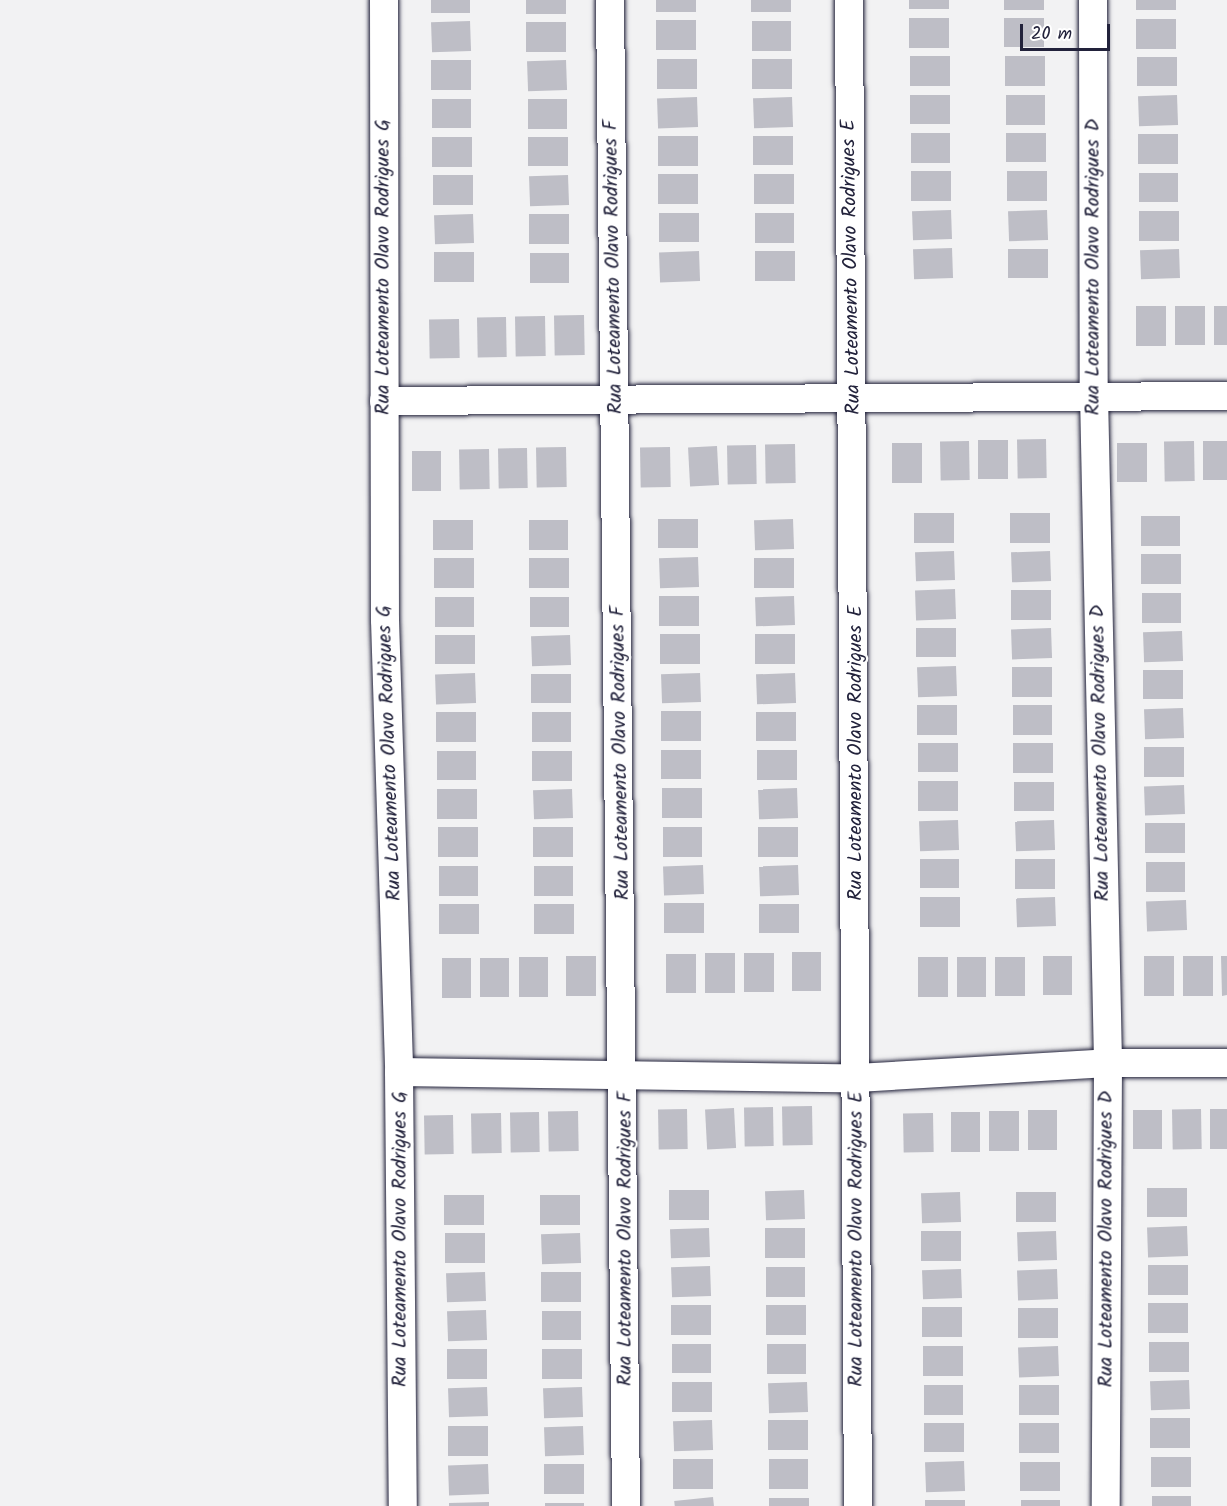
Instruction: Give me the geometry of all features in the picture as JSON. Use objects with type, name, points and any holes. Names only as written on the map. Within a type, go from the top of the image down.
[{"type":"street","name":"Rua Loteamento Olavo Rodrigues G","points":[[384,0],[384,401],[399,1072],[403,1506]]},
{"type":"street","name":"Rua Loteamento Olavo Rodrigues F","points":[[610,0],[626,1074],[626,1506]]},
{"type":"street","name":"Rua Loteamento Olavo Rodrigues E","points":[[849,0],[854,396],[858,1506]]},
{"type":"street","name":"Rua Loteamento Olavo Rodrigues D","points":[[1093,0],[1094,394],[1108,1063],[1106,1506]]},
{"type":"street","points":[[384,401],[616,401],[1094,394],[1227,396]]},
{"type":"street","points":[[399,1072],[857,1078],[1108,1063],[1227,1063]]},
{"type":"building","points":[[431,0],[470,0],[470,13],[431,13]]},
{"type":"building","points":[[526,0],[566,0],[566,14],[526,14]]},
{"type":"building","points":[[656,0],[696,0],[696,12],[656,12]]},
{"type":"building","points":[[751,0],[791,0],[791,12],[751,12]]},
{"type":"building","points":[[909,0],[949,0],[949,9],[909,9]]},
{"type":"building","points":[[1004,0],[1044,0],[1044,10],[1004,10]]},
{"type":"building","points":[[1136,0],[1176,0],[1176,10],[1136,10]]},
{"type":"building","points":[[909,18],[949,18],[949,48],[909,48]]},
{"type":"building","points":[[1004,18],[1044,18],[1044,47],[1004,47]]},
{"type":"building","points":[[1136,19],[1176,19],[1176,49],[1136,49]]},
{"type":"building","points":[[656,20],[696,20],[696,50],[656,50]]},
{"type":"building","points":[[470,21],[471,51],[432,52],[431,22]]},
{"type":"building","points":[[752,21],[791,21],[791,51],[752,51]]},
{"type":"building","points":[[526,22],[566,22],[566,52],[526,52]]},
{"type":"building","points":[[910,56],[950,56],[950,86],[910,86]]},
{"type":"building","points":[[1005,56],[1045,56],[1045,86],[1005,86]]},
{"type":"building","points":[[1137,57],[1177,57],[1177,86],[1137,86]]},
{"type":"building","points":[[657,59],[697,59],[697,89],[657,89]]},
{"type":"building","points":[[752,59],[792,59],[792,89],[752,89]]},
{"type":"building","points":[[431,60],[471,60],[471,90],[431,90]]},
{"type":"building","points":[[566,60],[567,90],[528,91],[527,61]]},
{"type":"building","points":[[910,95],[950,95],[950,124],[910,124]]},
{"type":"building","points":[[1006,95],[1045,95],[1045,125],[1006,125]]},
{"type":"building","points":[[1177,95],[1178,125],[1139,126],[1138,96]]},
{"type":"building","points":[[697,97],[698,127],[658,128],[657,98]]},
{"type":"building","points":[[792,97],[793,127],[754,128],[753,98]]},
{"type":"building","points":[[432,99],[471,99],[471,128],[432,128]]},
{"type":"building","points":[[528,99],[567,99],[567,129],[528,129]]},
{"type":"building","points":[[911,133],[950,133],[950,163],[911,163]]},
{"type":"building","points":[[1006,133],[1046,133],[1046,162],[1006,162]]},
{"type":"building","points":[[1138,134],[1178,134],[1178,164],[1138,164]]},
{"type":"building","points":[[658,136],[698,136],[698,166],[658,166]]},
{"type":"building","points":[[753,136],[793,136],[793,165],[753,165]]},
{"type":"building","points":[[432,137],[472,137],[472,167],[432,167]]},
{"type":"building","points":[[528,137],[568,137],[568,166],[528,166]]},
{"type":"building","points":[[911,171],[951,171],[951,201],[911,201]]},
{"type":"building","points":[[1007,171],[1047,171],[1047,201],[1007,201]]},
{"type":"building","points":[[1139,173],[1178,173],[1178,202],[1139,202]]},
{"type":"building","points":[[658,174],[698,174],[698,204],[658,204]]},
{"type":"building","points":[[754,174],[794,174],[794,204],[754,204]]},
{"type":"building","points":[[433,175],[473,175],[473,205],[433,205]]},
{"type":"building","points":[[568,175],[569,205],[530,206],[529,176]]},
{"type":"building","points":[[951,210],[952,239],[913,240],[912,211]]},
{"type":"building","points":[[1047,210],[1048,240],[1009,241],[1008,211]]},
{"type":"building","points":[[1139,211],[1179,211],[1179,241],[1139,241]]},
{"type":"building","points":[[659,213],[699,213],[699,242],[659,242]]},
{"type":"building","points":[[755,213],[794,213],[794,243],[755,243]]},
{"type":"building","points":[[473,214],[474,243],[435,244],[434,215]]},
{"type":"building","points":[[529,214],[569,214],[569,244],[529,244]]},
{"type":"building","points":[[952,248],[953,278],[914,279],[913,249]]},
{"type":"building","points":[[1008,249],[1048,249],[1048,278],[1008,278]]},
{"type":"building","points":[[1179,249],[1180,278],[1141,279],[1140,250]]},
{"type":"building","points":[[699,251],[700,281],[660,282],[659,252]]},
{"type":"building","points":[[755,251],[795,251],[795,281],[755,281]]},
{"type":"building","points":[[434,252],[474,252],[474,282],[434,282]]},
{"type":"building","points":[[530,253],[569,253],[569,283],[530,283]]},
{"type":"building","points":[[1136,306],[1166,306],[1166,346],[1136,346]]},
{"type":"building","points":[[1175,306],[1205,306],[1205,345],[1175,345]]},
{"type":"building","points":[[1214,306],[1227,306],[1227,345],[1214,345]]},
{"type":"building","points":[[584,315],[585,355],[555,356],[554,316]]},
{"type":"building","points":[[545,316],[546,356],[516,357],[515,317]]},
{"type":"building","points":[[506,317],[507,357],[478,358],[477,318]]},
{"type":"building","points":[[459,319],[460,358],[430,359],[429,320]]},
{"type":"building","points":[[1046,439],[1047,478],[1018,479],[1017,440]]},
{"type":"building","points":[[978,440],[1008,440],[1008,479],[978,479]]},
{"type":"building","points":[[969,441],[970,480],[941,481],[940,442]]},
{"type":"building","points":[[1194,441],[1195,481],[1165,482],[1164,442]]},
{"type":"building","points":[[1203,441],[1227,441],[1227,480],[1203,480]]},
{"type":"building","points":[[892,443],[922,443],[922,483],[892,483]]},
{"type":"building","points":[[1117,443],[1147,443],[1147,482],[1117,482]]},
{"type":"building","points":[[795,444],[796,483],[766,484],[765,445]]},
{"type":"building","points":[[756,445],[757,484],[728,485],[727,446]]},
{"type":"building","points":[[717,446],[719,485],[690,486],[688,448]]},
{"type":"building","points":[[566,447],[567,487],[537,488],[536,448]]},
{"type":"building","points":[[670,447],[671,487],[641,488],[640,448]]},
{"type":"building","points":[[527,448],[528,488],[499,489],[498,449]]},
{"type":"building","points":[[489,449],[490,489],[460,490],[459,450]]},
{"type":"building","points":[[412,451],[441,451],[441,491],[412,491]]},
{"type":"building","points":[[914,513],[954,513],[954,543],[914,543]]},
{"type":"building","points":[[1010,513],[1050,513],[1050,543],[1010,543]]},
{"type":"building","points":[[1141,516],[1180,516],[1180,546],[1141,546]]},
{"type":"building","points":[[658,519],[698,519],[698,548],[658,548]]},
{"type":"building","points":[[793,519],[794,549],[755,550],[754,520]]},
{"type":"building","points":[[433,520],[473,520],[473,550],[433,550]]},
{"type":"building","points":[[529,520],[568,520],[568,550],[529,550]]},
{"type":"building","points":[[954,551],[955,580],[916,581],[915,552]]},
{"type":"building","points":[[1050,551],[1051,581],[1012,582],[1011,552]]},
{"type":"building","points":[[1141,554],[1181,554],[1181,584],[1141,584]]},
{"type":"building","points":[[698,557],[699,587],[660,588],[659,558]]},
{"type":"building","points":[[434,558],[474,558],[474,588],[434,588]]},
{"type":"building","points":[[529,558],[569,558],[569,588],[529,588]]},
{"type":"building","points":[[754,558],[794,558],[794,588],[754,588]]},
{"type":"building","points":[[955,589],[956,619],[916,620],[915,590]]},
{"type":"building","points":[[1011,590],[1051,590],[1051,620],[1011,620]]},
{"type":"building","points":[[1142,593],[1181,593],[1181,623],[1142,623]]},
{"type":"building","points":[[659,596],[699,596],[699,626],[659,626]]},
{"type":"building","points":[[794,596],[795,625],[756,626],[755,597]]},
{"type":"building","points":[[435,597],[474,597],[474,627],[435,627]]},
{"type":"building","points":[[530,597],[569,597],[569,627],[530,627]]},
{"type":"building","points":[[916,628],[956,628],[956,657],[916,657]]},
{"type":"building","points":[[1051,628],[1052,658],[1012,659],[1011,629]]},
{"type":"building","points":[[1182,631],[1183,661],[1144,662],[1143,632]]},
{"type":"building","points":[[660,634],[700,634],[700,664],[660,664]]},
{"type":"building","points":[[755,634],[795,634],[795,664],[755,664]]},
{"type":"building","points":[[435,635],[475,635],[475,664],[435,664]]},
{"type":"building","points":[[570,635],[571,665],[532,666],[531,636]]},
{"type":"building","points":[[956,666],[957,696],[918,697],[917,667]]},
{"type":"building","points":[[1012,667],[1052,667],[1052,697],[1012,697]]},
{"type":"building","points":[[1143,670],[1183,670],[1183,699],[1143,699]]},
{"type":"building","points":[[475,673],[476,703],[436,704],[435,674]]},
{"type":"building","points":[[700,673],[701,702],[662,703],[661,674]]},
{"type":"building","points":[[795,673],[796,703],[757,704],[756,674]]},
{"type":"building","points":[[531,674],[571,674],[571,703],[531,703]]},
{"type":"building","points":[[917,705],[957,705],[957,735],[917,735]]},
{"type":"building","points":[[1013,705],[1052,705],[1052,735],[1013,735]]},
{"type":"building","points":[[1183,708],[1184,738],[1145,739],[1144,709]]},
{"type":"building","points":[[661,711],[701,711],[701,741],[661,741]]},
{"type":"building","points":[[436,712],[476,712],[476,742],[436,742]]},
{"type":"building","points":[[532,712],[571,712],[571,742],[532,742]]},
{"type":"building","points":[[756,712],[796,712],[796,741],[756,741]]},
{"type":"building","points":[[918,743],[958,743],[958,772],[918,772]]},
{"type":"building","points":[[1013,743],[1053,743],[1053,773],[1013,773]]},
{"type":"building","points":[[1144,747],[1184,747],[1184,777],[1144,777]]},
{"type":"building","points":[[661,750],[701,750],[701,779],[661,779]]},
{"type":"building","points":[[757,750],[797,750],[797,780],[757,780]]},
{"type":"building","points":[[437,751],[476,751],[476,780],[437,780]]},
{"type":"building","points":[[532,751],[572,751],[572,781],[532,781]]},
{"type":"building","points":[[918,781],[958,781],[958,811],[918,811]]},
{"type":"building","points":[[1014,782],[1054,782],[1054,811],[1014,811]]},
{"type":"building","points":[[1184,785],[1185,814],[1145,815],[1144,786]]},
{"type":"building","points":[[662,788],[702,788],[702,818],[662,818]]},
{"type":"building","points":[[797,788],[798,818],[759,819],[758,789]]},
{"type":"building","points":[[437,789],[477,789],[477,819],[437,819]]},
{"type":"building","points":[[572,789],[573,818],[534,819],[533,790]]},
{"type":"building","points":[[958,820],[959,850],[920,851],[919,821]]},
{"type":"building","points":[[1054,820],[1055,850],[1016,851],[1015,821]]},
{"type":"building","points":[[1145,823],[1185,823],[1185,853],[1145,853]]},
{"type":"building","points":[[438,827],[478,827],[478,857],[438,857]]},
{"type":"building","points":[[533,827],[573,827],[573,857],[533,857]]},
{"type":"building","points":[[663,827],[702,827],[702,857],[663,857]]},
{"type":"building","points":[[758,827],[798,827],[798,857],[758,857]]},
{"type":"building","points":[[920,859],[959,859],[959,888],[920,888]]},
{"type":"building","points":[[1015,859],[1055,859],[1055,889],[1015,889]]},
{"type":"building","points":[[1146,862],[1185,862],[1185,892],[1146,892]]},
{"type":"building","points":[[703,865],[704,894],[664,895],[663,866]]},
{"type":"building","points":[[798,865],[799,895],[760,896],[759,866]]},
{"type":"building","points":[[439,866],[478,866],[478,896],[439,896]]},
{"type":"building","points":[[534,866],[573,866],[573,896],[534,896]]},
{"type":"building","points":[[920,897],[960,897],[960,927],[920,927]]},
{"type":"building","points":[[1055,897],[1056,926],[1017,927],[1016,898]]},
{"type":"building","points":[[1186,900],[1187,930],[1147,931],[1146,901]]},
{"type":"building","points":[[664,903],[704,903],[704,933],[664,933]]},
{"type":"building","points":[[439,904],[479,904],[479,934],[439,934]]},
{"type":"building","points":[[534,904],[574,904],[574,934],[534,934]]},
{"type":"building","points":[[759,904],[799,904],[799,933],[759,933]]},
{"type":"building","points":[[792,952],[821,952],[821,991],[792,991]]},
{"type":"building","points":[[705,953],[735,953],[735,993],[705,993]]},
{"type":"building","points":[[744,953],[774,953],[774,992],[744,992]]},
{"type":"building","points":[[666,954],[696,954],[696,993],[666,993]]},
{"type":"building","points":[[566,956],[596,956],[596,996],[566,996]]},
{"type":"building","points":[[1043,956],[1072,956],[1072,995],[1043,995]]},
{"type":"building","points":[[1144,956],[1174,956],[1174,996],[1144,996]]},
{"type":"building","points":[[1183,956],[1213,956],[1213,996],[1183,996]]},
{"type":"building","points":[[1221,956],[1227,956],[1227,995],[1222,996]]},
{"type":"building","points":[[519,957],[548,957],[548,997],[519,997]]},
{"type":"building","points":[[918,957],[948,957],[948,997],[918,997]]},
{"type":"building","points":[[957,957],[986,957],[986,997],[957,997]]},
{"type":"building","points":[[995,957],[1025,957],[1025,996],[995,996]]},
{"type":"building","points":[[442,958],[471,958],[471,998],[442,998]]},
{"type":"building","points":[[480,958],[509,958],[509,997],[480,997]]},
{"type":"building","points":[[812,1106],[813,1145],[783,1146],[782,1107]]},
{"type":"building","points":[[773,1107],[774,1146],[745,1147],[744,1108]]},
{"type":"building","points":[[734,1108],[736,1148],[707,1149],[705,1110]]},
{"type":"building","points":[[687,1109],[688,1149],[659,1150],[658,1110]]},
{"type":"building","points":[[1201,1109],[1202,1149],[1173,1150],[1172,1110]]},
{"type":"building","points":[[1210,1109],[1227,1109],[1227,1149],[1210,1149]]},
{"type":"building","points":[[1028,1110],[1057,1110],[1057,1150],[1028,1150]]},
{"type":"building","points":[[1133,1110],[1162,1110],[1162,1149],[1133,1149]]},
{"type":"building","points":[[578,1111],[579,1151],[549,1152],[548,1112]]},
{"type":"building","points":[[989,1111],[1019,1111],[1019,1151],[989,1151]]},
{"type":"building","points":[[539,1112],[540,1152],[511,1153],[510,1113]]},
{"type":"building","points":[[951,1112],[980,1112],[980,1152],[951,1152]]},
{"type":"building","points":[[501,1113],[502,1153],[472,1154],[471,1114]]},
{"type":"building","points":[[933,1113],[934,1152],[904,1153],[903,1114]]},
{"type":"building","points":[[453,1115],[454,1154],[425,1155],[424,1116]]},
{"type":"building","points":[[1147,1188],[1187,1188],[1187,1217],[1147,1217]]},
{"type":"building","points":[[669,1190],[709,1190],[709,1220],[669,1220]]},
{"type":"building","points":[[804,1190],[805,1219],[766,1220],[765,1191]]},
{"type":"building","points":[[960,1192],[961,1222],[922,1223],[921,1193]]},
{"type":"building","points":[[1016,1192],[1056,1192],[1056,1222],[1016,1222]]},
{"type":"building","points":[[444,1195],[484,1195],[484,1225],[444,1225]]},
{"type":"building","points":[[540,1195],[580,1195],[580,1225],[540,1225]]},
{"type":"building","points":[[1187,1226],[1188,1256],[1148,1257],[1147,1227]]},
{"type":"building","points":[[709,1228],[710,1257],[671,1258],[670,1229]]},
{"type":"building","points":[[765,1228],[805,1228],[805,1258],[765,1258]]},
{"type":"building","points":[[921,1231],[961,1231],[961,1261],[921,1261]]},
{"type":"building","points":[[1056,1231],[1057,1260],[1018,1261],[1017,1232]]},
{"type":"building","points":[[445,1233],[485,1233],[485,1263],[445,1263]]},
{"type":"building","points":[[580,1233],[581,1263],[542,1264],[541,1234]]},
{"type":"building","points":[[1148,1265],[1188,1265],[1188,1295],[1148,1295]]},
{"type":"building","points":[[710,1266],[711,1296],[672,1297],[671,1267]]},
{"type":"building","points":[[766,1267],[805,1267],[805,1297],[766,1297]]},
{"type":"building","points":[[961,1269],[962,1298],[923,1299],[922,1270]]},
{"type":"building","points":[[1057,1269],[1058,1299],[1018,1300],[1017,1270]]},
{"type":"building","points":[[485,1272],[486,1301],[447,1302],[446,1273]]},
{"type":"building","points":[[541,1272],[581,1272],[581,1302],[541,1302]]},
{"type":"building","points":[[1148,1303],[1188,1303],[1188,1333],[1148,1333]]},
{"type":"building","points":[[671,1305],[711,1305],[711,1335],[671,1335]]},
{"type":"building","points":[[766,1305],[806,1305],[806,1335],[766,1335]]},
{"type":"building","points":[[922,1307],[962,1307],[962,1337],[922,1337]]},
{"type":"building","points":[[1018,1308],[1058,1308],[1058,1338],[1018,1338]]},
{"type":"building","points":[[486,1310],[487,1340],[448,1341],[447,1311]]},
{"type":"building","points":[[542,1311],[581,1311],[581,1340],[542,1340]]},
{"type":"building","points":[[1149,1342],[1189,1342],[1189,1372],[1149,1372]]},
{"type":"building","points":[[672,1344],[711,1344],[711,1373],[672,1373]]},
{"type":"building","points":[[767,1344],[806,1344],[806,1374],[767,1374]]},
{"type":"building","points":[[923,1346],[963,1346],[963,1376],[923,1376]]},
{"type":"building","points":[[1058,1346],[1059,1376],[1019,1377],[1018,1347]]},
{"type":"building","points":[[447,1349],[487,1349],[487,1379],[447,1379]]},
{"type":"building","points":[[542,1349],[582,1349],[582,1379],[542,1379]]},
{"type":"building","points":[[1189,1380],[1190,1409],[1151,1410],[1150,1381]]},
{"type":"building","points":[[672,1382],[712,1382],[712,1412],[672,1412]]},
{"type":"building","points":[[807,1382],[808,1412],[769,1413],[768,1383]]},
{"type":"building","points":[[924,1385],[963,1385],[963,1415],[924,1415]]},
{"type":"building","points":[[1019,1385],[1059,1385],[1059,1415],[1019,1415]]},
{"type":"building","points":[[487,1387],[488,1416],[449,1417],[448,1388]]},
{"type":"building","points":[[582,1387],[583,1417],[544,1418],[543,1388]]},
{"type":"building","points":[[1150,1418],[1190,1418],[1190,1448],[1150,1448]]},
{"type":"building","points":[[712,1420],[713,1450],[674,1451],[673,1421]]},
{"type":"building","points":[[768,1420],[808,1420],[808,1450],[768,1450]]},
{"type":"building","points":[[924,1423],[964,1423],[964,1452],[924,1452]]},
{"type":"building","points":[[1019,1423],[1059,1423],[1059,1453],[1019,1453]]},
{"type":"building","points":[[448,1426],[488,1426],[488,1456],[448,1456]]},
{"type":"building","points":[[583,1426],[584,1455],[545,1456],[544,1427]]},
{"type":"building","points":[[1151,1457],[1191,1457],[1191,1487],[1151,1487]]},
{"type":"building","points":[[673,1459],[713,1459],[713,1489],[673,1489]]},
{"type":"building","points":[[769,1459],[808,1459],[808,1489],[769,1489]]},
{"type":"building","points":[[964,1461],[965,1491],[926,1492],[925,1462]]},
{"type":"building","points":[[1020,1462],[1060,1462],[1060,1491],[1020,1491]]},
{"type":"building","points":[[488,1464],[489,1494],[449,1495],[448,1465]]},
{"type":"building","points":[[544,1464],[584,1464],[584,1494],[544,1494]]},
{"type":"building","points":[[1152,1496],[1191,1496],[1191,1506],[1152,1506]]},
{"type":"building","points":[[713,1497],[714,1506],[675,1506],[674,1501]]},
{"type":"building","points":[[769,1498],[809,1498],[809,1506],[769,1506]]},
{"type":"building","points":[[925,1500],[965,1500],[965,1506],[925,1506]]},
{"type":"building","points":[[1021,1500],[1060,1500],[1060,1506],[1021,1506]]},
{"type":"building","points":[[489,1502],[489,1506],[449,1506],[449,1503]]},
{"type":"building","points":[[545,1503],[584,1503],[584,1506],[545,1506]]}]
